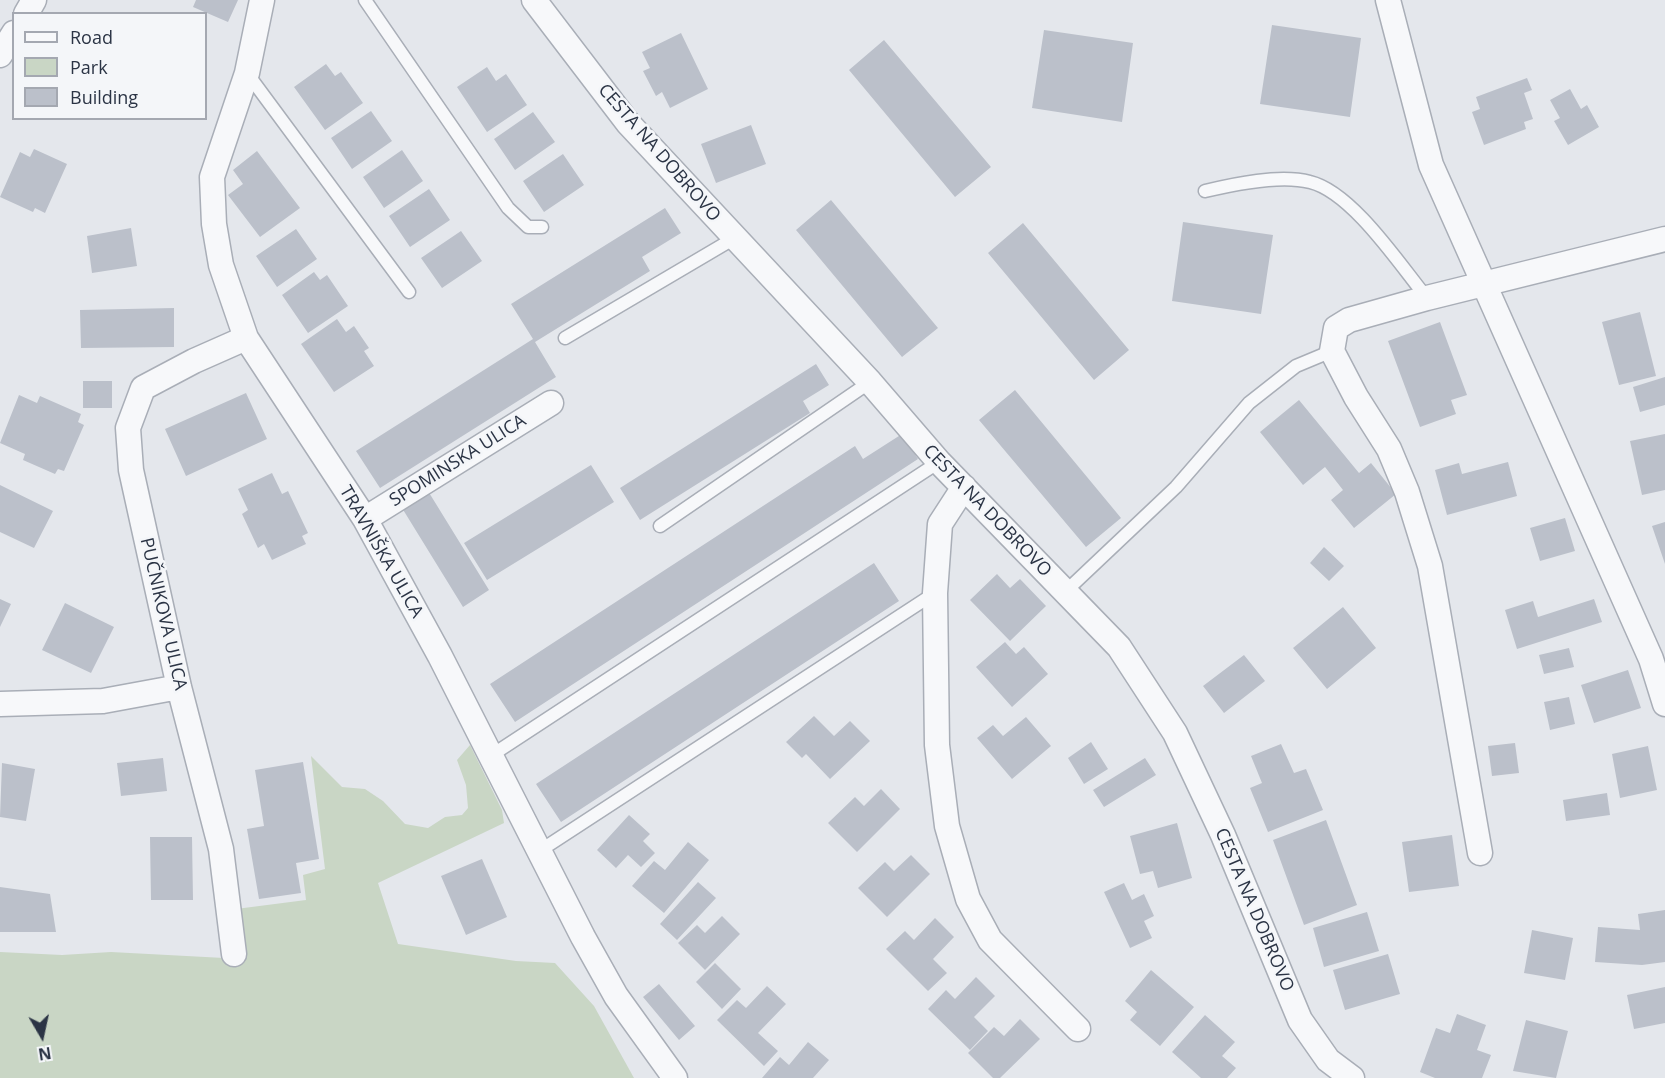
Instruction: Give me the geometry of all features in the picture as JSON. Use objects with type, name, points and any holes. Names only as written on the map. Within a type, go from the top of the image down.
[{"type":"street","name":"TRAVNIŠKA ULICA","points":[[262,0],[247,74],[212,177],[214,224],[221,265],[246,338],[364,519],[492,756],[583,937],[616,996],[675,1078]]},
{"type":"street","name":"CESTA NA DOBROVO","points":[[534,0],[628,123],[870,382],[939,462],[1119,648],[1175,734],[1223,835],[1300,1020],[1328,1060],[1352,1078]]},
{"type":"street","points":[[1388,0],[1431,165],[1651,659],[1665,704]]},
{"type":"street","points":[[0,55],[12,36]]},
{"type":"street","points":[[1480,853],[1430,566],[1407,492],[1389,449],[1356,397],[1332,351],[1336,328],[1349,320],[1427,298],[1665,239]]},
{"type":"street","name":"PUČNIKOVA ULICA","points":[[234,954],[221,849],[179,687],[131,470],[128,428],[143,388],[194,361],[246,338]]},
{"type":"street","name":"SPOMINSKA ULICA","points":[[364,519],[551,404]]},
{"type":"street","points":[[964,487],[940,524],[935,593],[937,745],[947,826],[968,899],[990,940],[1078,1029]]},
{"type":"street","points":[[0,704],[103,701],[179,687]]},
{"type":"lane","points":[[365,0],[508,208],[528,227],[542,227]]},
{"type":"lane","points":[[247,74],[409,292]]},
{"type":"lane","points":[[1204,191],[1238,183],[1311,182],[1350,204],[1427,298]]},
{"type":"lane","points":[[565,338],[733,238]]},
{"type":"lane","points":[[1065,592],[1176,487],[1249,403],[1296,366],[1332,351]]},
{"type":"lane","points":[[660,526],[870,382]]},
{"type":"lane","points":[[492,756],[939,462]]},
{"type":"lane","points":[[540,850],[935,593]]},
{"type":"green space","points":[[470,745],[502,810],[504,823],[378,883],[398,944],[516,961],[555,963],[594,1006],[634,1078],[0,1078],[0,952],[62,955],[111,952],[243,959],[236,909],[306,900],[303,875],[325,869],[311,756],[342,787],[365,789],[383,801],[405,824],[428,828],[445,817],[462,815],[468,808],[466,785],[457,760]]},
{"type":"building","points":[[196,0],[238,0],[228,22],[193,7]]},
{"type":"building","points":[[1272,25],[1361,38],[1350,117],[1260,104]]},
{"type":"building","points":[[1044,30],[1133,43],[1122,122],[1032,108]]},
{"type":"building","points":[[681,33],[708,89],[670,108],[662,92],[656,96],[643,71],[650,68],[642,52]]},
{"type":"building","points":[[884,40],[991,167],[955,197],[849,70]]},
{"type":"building","points":[[326,64],[335,76],[341,72],[363,103],[325,130],[294,87]]},
{"type":"building","points":[[487,67],[496,81],[506,74],[527,105],[487,132],[457,87]]},
{"type":"building","points":[[1527,78],[1532,90],[1524,93],[1533,119],[1524,122],[1526,129],[1484,145],[1472,112],[1480,109],[1476,97]]},
{"type":"building","points":[[1570,89],[1581,109],[1587,105],[1599,127],[1568,145],[1554,121],[1560,118],[1550,100]]},
{"type":"building","points":[[371,111],[392,141],[352,169],[331,138]]},
{"type":"building","points":[[533,112],[555,142],[515,170],[494,139]]},
{"type":"building","points":[[751,125],[766,164],[716,183],[701,144]]},
{"type":"building","points":[[34,149],[67,164],[45,213],[35,208],[33,212],[0,197],[20,152],[30,157]]},
{"type":"building","points":[[402,150],[423,181],[384,208],[363,177]]},
{"type":"building","points":[[257,151],[300,208],[260,237],[228,195],[243,184],[233,170]]},
{"type":"building","points":[[563,154],[584,185],[544,212],[523,181]]},
{"type":"building","points":[[429,189],[450,220],[410,247],[389,216]]},
{"type":"building","points":[[831,200],[938,328],[902,357],[796,230]]},
{"type":"building","points":[[665,208],[681,233],[642,257],[650,271],[535,342],[556,377],[380,488],[356,451],[533,339],[511,304]]},
{"type":"building","points":[[1183,222],[1273,235],[1261,314],[1172,301]]},
{"type":"building","points":[[1023,223],[1129,350],[1094,380],[988,253]]},
{"type":"building","points":[[131,228],[137,266],[92,273],[87,236]]},
{"type":"building","points":[[296,229],[317,259],[277,287],[256,256]]},
{"type":"building","points":[[461,231],[482,261],[442,288],[421,258]]},
{"type":"building","points":[[314,272],[320,280],[327,275],[348,306],[308,333],[282,295]]},
{"type":"building","points":[[174,308],[174,347],[81,348],[80,310]]},
{"type":"building","points":[[1640,312],[1656,376],[1619,385],[1602,322]]},
{"type":"building","points":[[337,319],[346,332],[354,326],[369,348],[364,351],[374,366],[334,392],[301,344]]},
{"type":"building","points":[[1440,322],[1467,395],[1451,400],[1456,414],[1420,427],[1388,341]]},
{"type":"building","points":[[816,364],[829,385],[803,401],[810,413],[640,520],[620,488]]},
{"type":"building","points":[[1665,377],[1665,405],[1640,412],[1633,387]]},
{"type":"building","points":[[83,381],[112,381],[112,408],[83,408]]},
{"type":"building","points":[[1015,390],[1121,518],[1086,547],[979,420]]},
{"type":"building","points":[[246,393],[267,439],[186,476],[165,429]]},
{"type":"building","points":[[19,395],[37,403],[40,396],[81,414],[78,422],[84,425],[64,471],[58,469],[55,474],[23,460],[25,454],[0,443]]},
{"type":"building","points":[[1299,400],[1359,473],[1371,463],[1396,494],[1354,528],[1331,500],[1343,490],[1325,467],[1303,485],[1260,432]]},
{"type":"building","points":[[902,434],[918,459],[515,722],[490,684],[855,446],[863,459]]},
{"type":"building","points":[[1665,434],[1665,490],[1642,495],[1630,441]]},
{"type":"building","points":[[1508,462],[1517,496],[1447,515],[1435,470],[1459,463],[1462,474]]},
{"type":"building","points":[[591,465],[614,502],[487,580],[464,543]]},
{"type":"building","points":[[272,473],[282,494],[288,491],[308,533],[302,536],[306,544],[272,560],[264,544],[258,548],[242,514],[248,510],[238,489]]},
{"type":"building","points":[[0,485],[53,511],[34,548],[0,532]]},
{"type":"building","points":[[428,491],[489,590],[463,607],[402,508]]},
{"type":"building","points":[[1565,518],[1575,551],[1540,561],[1530,528]]},
{"type":"building","points":[[1665,522],[1665,564],[1652,526]]},
{"type":"building","points":[[1324,547],[1344,566],[1329,581],[1310,563]]},
{"type":"building","points":[[874,563],[899,601],[561,822],[536,784]]},
{"type":"building","points":[[997,574],[1010,588],[1020,579],[1046,606],[1010,641],[970,600]]},
{"type":"building","points":[[0,599],[11,604],[0,627]]},
{"type":"building","points":[[1594,599],[1602,622],[1517,649],[1505,610],[1533,601],[1538,617]]},
{"type":"building","points":[[65,603],[114,627],[91,673],[42,650]]},
{"type":"building","points":[[1343,607],[1376,648],[1327,689],[1293,648]]},
{"type":"building","points":[[1005,642],[1016,654],[1024,647],[1048,674],[1012,707],[976,667]]},
{"type":"building","points":[[1569,648],[1574,667],[1544,674],[1539,655]]},
{"type":"building","points":[[1244,655],[1265,681],[1224,713],[1203,686]]},
{"type":"building","points":[[1628,670],[1641,708],[1594,723],[1581,685]]},
{"type":"building","points":[[1569,697],[1575,724],[1550,730],[1544,702]]},
{"type":"building","points":[[814,716],[834,736],[850,721],[870,741],[830,779],[806,754],[802,758],[786,742]]},
{"type":"building","points":[[1026,717],[1051,746],[1012,779],[977,738],[993,725],[1003,736]]},
{"type":"building","points":[[1091,742],[1108,769],[1084,784],[1068,758]]},
{"type":"building","points":[[1515,743],[1519,773],[1492,776],[1488,746]]},
{"type":"building","points":[[1281,744],[1294,773],[1306,769],[1323,810],[1268,832],[1250,788],[1262,783],[1251,756]]},
{"type":"building","points":[[1648,746],[1657,790],[1620,798],[1612,754]]},
{"type":"building","points":[[163,758],[167,791],[121,796],[117,763]]},
{"type":"building","points":[[1145,758],[1156,775],[1104,807],[1093,790]]},
{"type":"building","points":[[303,762],[319,859],[296,863],[301,893],[259,899],[247,829],[264,826],[255,770]]},
{"type":"building","points":[[2,763],[35,769],[26,821],[0,817]]},
{"type":"building","points":[[881,789],[900,809],[857,852],[828,823],[855,797],[864,806]]},
{"type":"building","points":[[1607,793],[1610,815],[1566,821],[1563,800]]},
{"type":"building","points":[[629,815],[650,834],[643,841],[655,853],[641,867],[628,855],[616,868],[597,850]]},
{"type":"building","points":[[1326,820],[1357,905],[1304,925],[1273,840]]},
{"type":"building","points":[[1177,823],[1192,878],[1158,888],[1153,871],[1140,874],[1130,836]]},
{"type":"building","points":[[1452,835],[1459,886],[1409,892],[1402,842]]},
{"type":"building","points":[[150,837],[192,837],[193,900],[151,900]]},
{"type":"building","points":[[688,842],[709,860],[664,913],[632,886],[654,861],[665,870]]},
{"type":"building","points":[[911,855],[930,874],[887,917],[858,888],[885,862],[894,871]]},
{"type":"building","points":[[482,859],[507,917],[466,935],[441,876]]},
{"type":"building","points":[[698,882],[716,898],[677,940],[660,924]]},
{"type":"building","points":[[1124,883],[1132,900],[1144,894],[1154,916],[1144,921],[1152,938],[1130,948],[1104,892]]},
{"type":"building","points":[[0,887],[50,894],[56,932],[0,932]]},
{"type":"building","points":[[1665,910],[1665,962],[1642,965],[1595,962],[1598,927],[1640,930],[1638,914]]},
{"type":"building","points":[[1367,912],[1379,951],[1324,967],[1313,928]]},
{"type":"building","points":[[722,916],[740,934],[705,970],[678,943],[697,925],[705,933]]},
{"type":"building","points":[[935,918],[954,937],[933,959],[947,973],[928,991],[886,949],[905,931],[914,940]]},
{"type":"building","points":[[1532,930],[1573,938],[1565,980],[1524,973]]},
{"type":"building","points":[[1388,954],[1400,994],[1345,1010],[1333,970]]},
{"type":"building","points":[[715,963],[741,989],[722,1009],[696,982]]},
{"type":"building","points":[[1151,970],[1194,1007],[1160,1046],[1130,1020],[1137,1012],[1125,1001]]},
{"type":"building","points":[[976,977],[995,996],[974,1017],[988,1031],[970,1050],[928,1009],[946,990],[955,999]]},
{"type":"building","points":[[659,984],[695,1026],[679,1040],[643,997]]},
{"type":"building","points":[[767,986],[786,1004],[758,1033],[778,1051],[764,1066],[717,1020],[737,1000],[746,1008]]},
{"type":"building","points":[[1665,987],[1665,1023],[1634,1029],[1627,995]]},
{"type":"building","points":[[1457,1014],[1486,1025],[1477,1050],[1491,1055],[1482,1078],[1435,1078],[1420,1072],[1436,1028],[1450,1033]]},
{"type":"building","points":[[1205,1015],[1235,1042],[1222,1056],[1236,1068],[1227,1078],[1201,1078],[1172,1052]]},
{"type":"building","points":[[1020,1019],[1040,1039],[1000,1078],[993,1078],[968,1053],[994,1027],[1004,1036]]},
{"type":"building","points":[[1526,1020],[1568,1031],[1556,1078],[1513,1071]]},
{"type":"building","points":[[808,1042],[829,1060],[813,1078],[762,1078],[780,1057],[789,1065]]}]
